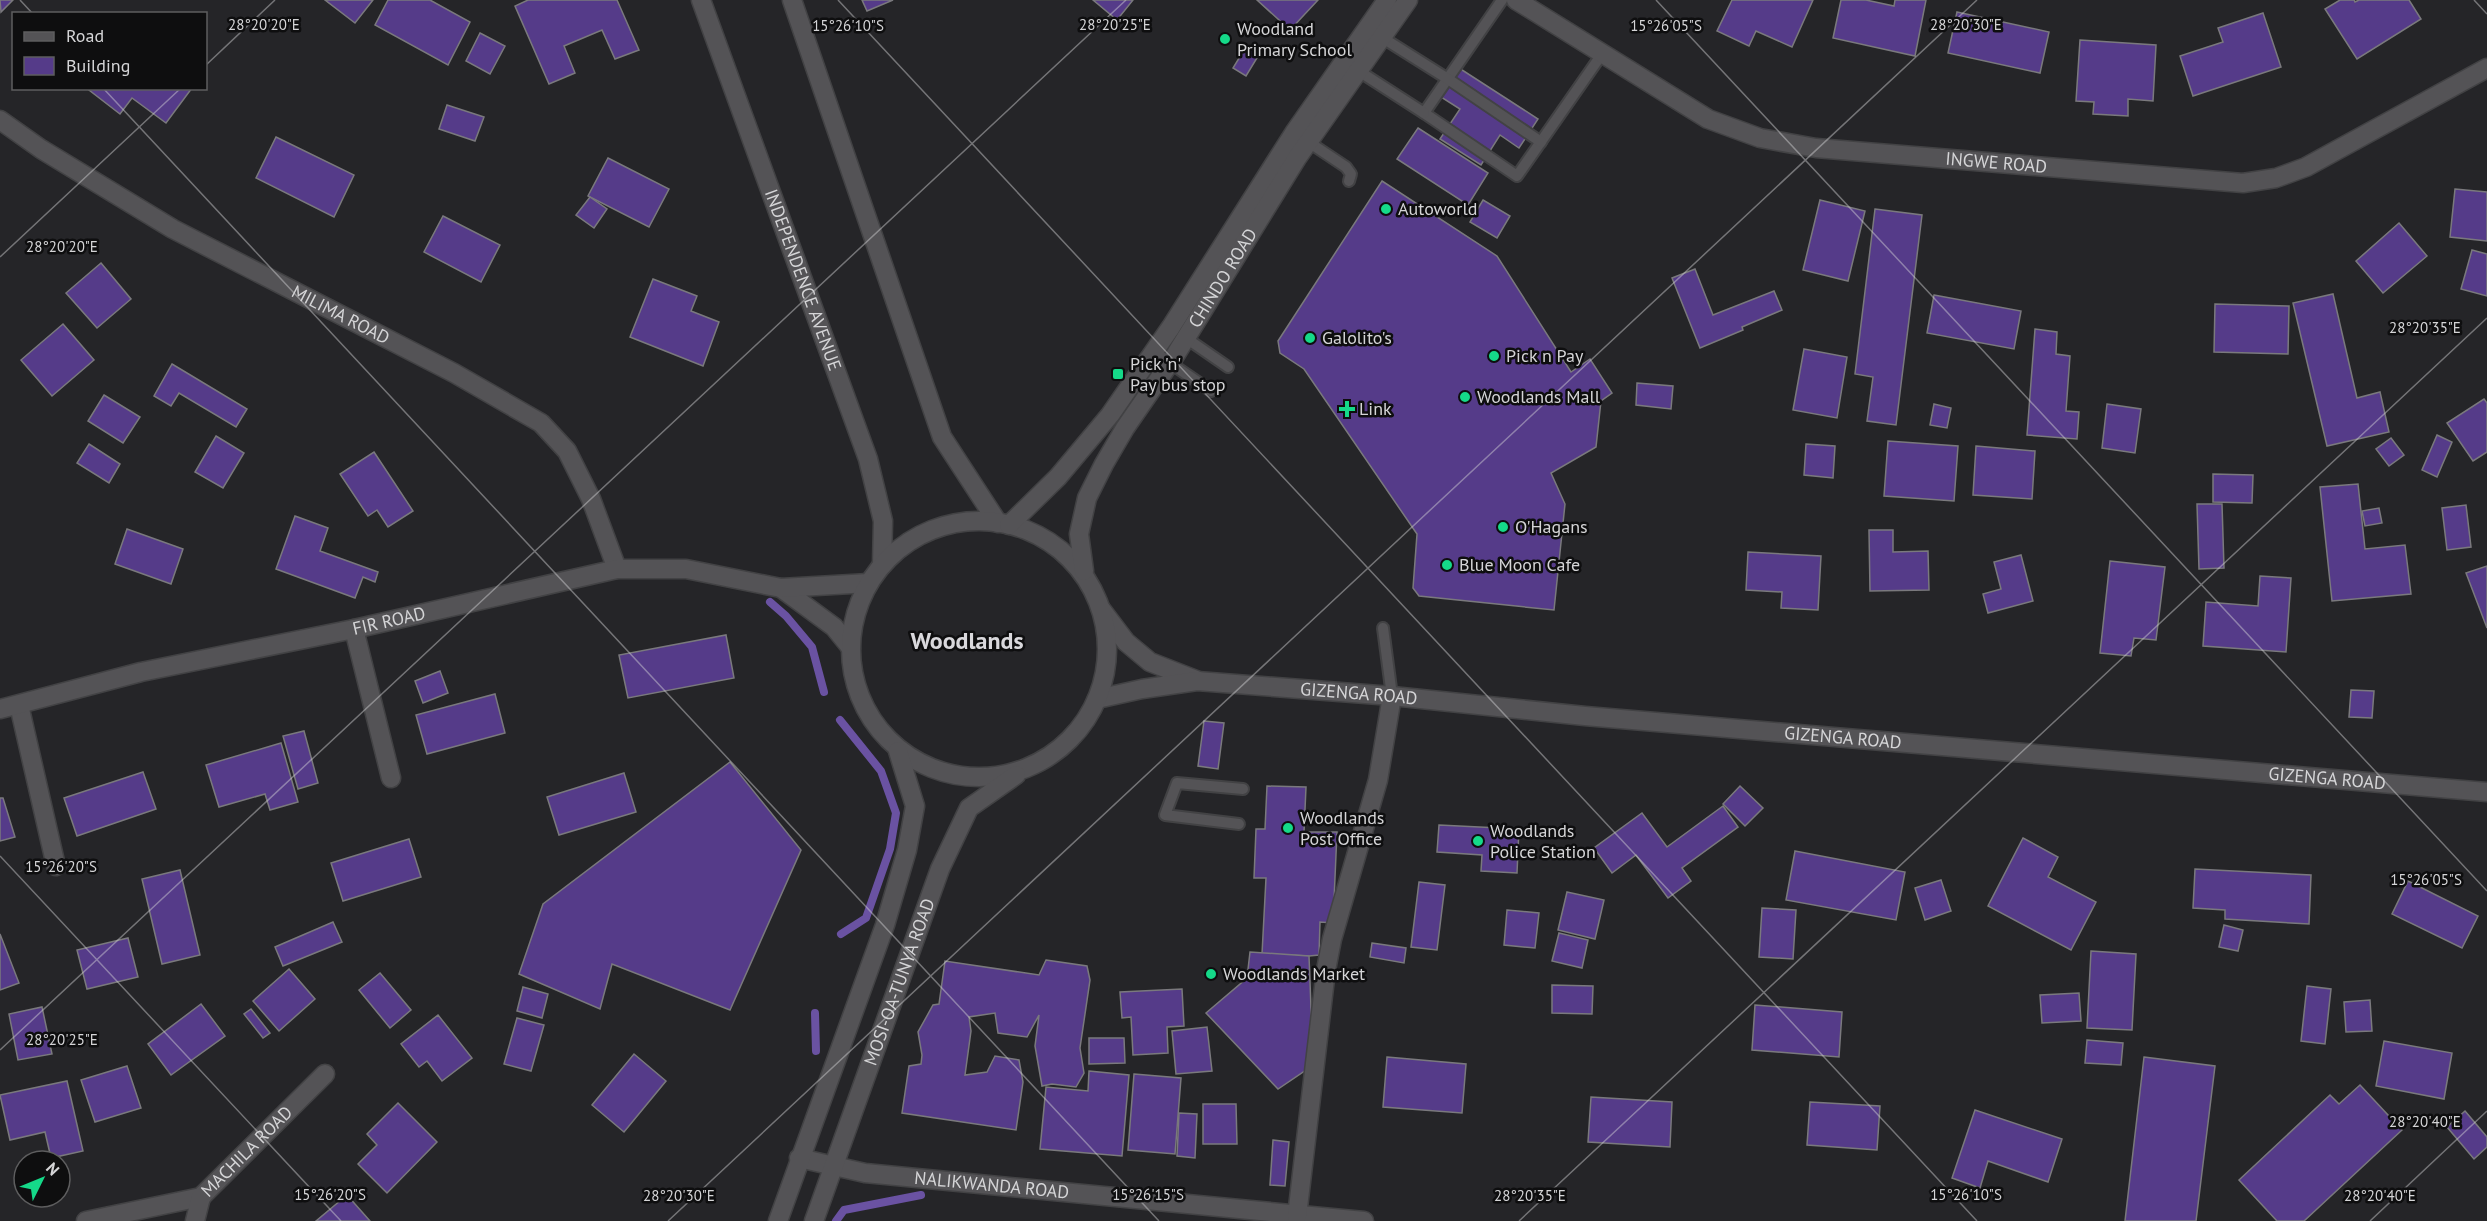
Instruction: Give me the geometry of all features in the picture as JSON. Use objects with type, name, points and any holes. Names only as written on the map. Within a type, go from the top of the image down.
[{"type":"street","name":"INDEPENDENCE AVENUE","points":[[701,0],[868,459],[883,521],[882,565]]},
{"type":"street","points":[[792,0],[942,437],[1003,524]]},
{"type":"street","name":"CHINDO ROAD","points":[[1375,34],[1387,0]]},
{"type":"street","name":"CHINDO ROAD","points":[[1003,524],[1059,477],[1110,415],[1375,34],[1408,0]]},
{"type":"street","name":"INGWE ROAD","points":[[1516,0],[1708,119],[1760,138],[1816,148],[2243,183],[2276,178],[2306,167],[2487,68]]},
{"type":"street","name":"MILIMA ROAD","points":[[0,120],[41,149],[173,229],[454,373],[541,423],[567,451],[591,499],[617,569]]},
{"type":"street","name":"CHINDO ROAD","points":[[1084,571],[1079,534],[1087,498],[1125,429],[1186,338],[1301,138]]},
{"type":"street","points":[[1023,770],[997,776],[971,778],[945,774],[920,765],[898,751],[871,723],[854,687],[851,648],[856,614],[869,583],[882,565],[901,548],[931,531],[947,525],[972,521],[1003,524],[1031,530],[1050,541],[1084,571],[1101,609]]},
{"type":"street","name":"FIR ROAD","points":[[0,709],[141,672],[354,629],[617,569],[686,569],[782,588],[869,583]]},
{"type":"street","name":"FIR ROAD","points":[[782,588],[834,627],[851,648]]},
{"type":"street","name":"GIZENGA ROAD","points":[[1101,609],[1126,642],[1149,662],[1197,681]]},
{"type":"street","name":"MOSI-OA-TUNYA ROAD","points":[[814,1221],[936,880],[957,831],[969,808],[1066,741],[1097,699],[1106,670],[1107,650],[1101,609]]},
{"type":"street","points":[[354,629],[391,778]]},
{"type":"street","name":"GIZENGA ROAD","points":[[1097,699],[1142,689],[1197,681],[2487,792]]},
{"type":"street","points":[[1297,1216],[1326,970],[1332,939],[1378,780],[1392,696]]},
{"type":"street","points":[[19,705],[56,866]]},
{"type":"street","name":"MOSI-OA-TUNYA ROAD","points":[[778,1221],[885,925],[907,850],[915,806],[898,751]]},
{"type":"street","name":"MACHILA ROAD","points":[[86,1221],[201,1197],[325,1074]]},
{"type":"street","name":"NALIKWANDA ROAD","points":[[799,1158],[865,1173],[1364,1221]]},
{"type":"street","points":[[195,1221],[201,1197]]},
{"type":"lane","points":[[1424,113],[1502,0]]},
{"type":"lane","points":[[1375,34],[1448,79],[1541,142]]},
{"type":"lane","points":[[1352,67],[1517,176],[1602,54]]},
{"type":"lane","points":[[1301,138],[1346,167],[1351,174],[1349,181]]},
{"type":"lane","points":[[1171,327],[1228,367]]},
{"type":"lane","points":[[1154,352],[1211,392]]},
{"type":"lane","points":[[1383,628],[1392,696]]},
{"type":"lane","points":[[1239,824],[1165,815],[1177,783],[1243,789]]},
{"type":"building","points":[[0,0],[13,0],[1,12]]},
{"type":"building","points":[[325,0],[373,0],[355,23]]},
{"type":"building","points":[[388,0],[430,0],[470,22],[448,65],[375,25]]},
{"type":"building","points":[[528,0],[617,0],[639,50],[615,59],[602,30],[564,46],[575,73],[549,84],[515,6]]},
{"type":"building","points":[[862,0],[893,0],[867,11]]},
{"type":"building","points":[[1093,0],[1133,0],[1117,20]]},
{"type":"building","points":[[1257,0],[1318,0],[1290,30]]},
{"type":"building","points":[[1732,0],[1813,0],[1792,47],[1756,31],[1749,46],[1717,31]]},
{"type":"building","points":[[1841,0],[1866,0],[1894,6],[1895,0],[1926,0],[1915,56],[1833,38]]},
{"type":"building","points":[[2340,0],[2354,0],[2355,2],[2359,0],[2409,0],[2421,19],[2357,59],[2325,9]]},
{"type":"building","points":[[1957,12],[2049,32],[2040,73],[1948,53]]},
{"type":"building","points":[[2263,13],[2281,67],[2193,96],[2180,56],[2223,42],[2218,28]]},
{"type":"building","points":[[480,33],[505,46],[490,74],[466,61]]},
{"type":"building","points":[[2080,40],[2156,45],[2153,101],[2128,99],[2128,116],[2093,114],[2094,102],[2076,101]]},
{"type":"building","points":[[1247,45],[1260,53],[1246,76],[1233,68]]},
{"type":"building","points":[[1459,68],[1538,119],[1519,148],[1500,135],[1481,165],[1440,139],[1460,109],[1441,97]]},
{"type":"building","points":[[89,90],[191,90],[166,123],[132,98],[120,114]]},
{"type":"building","points":[[447,105],[484,117],[475,141],[439,129]]},
{"type":"building","points":[[1418,128],[1488,173],[1468,205],[1397,159]]},
{"type":"building","points":[[276,137],[354,175],[334,217],[256,178]]},
{"type":"building","points":[[608,158],[669,189],[649,227],[588,196]]},
{"type":"building","name":"Woodlands Mall","points":[[1382,181],[1497,256],[1571,372],[1590,359],[1612,393],[1601,401],[1596,447],[1551,473],[1565,504],[1554,610],[1419,596],[1413,588],[1417,534],[1304,369],[1280,353],[1278,341]]},
{"type":"building","points":[[2455,189],[2487,192],[2487,241],[2450,237]]},
{"type":"building","points":[[590,197],[607,209],[594,228],[576,215]]},
{"type":"building","points":[[1483,200],[1510,216],[1497,238],[1470,222]]},
{"type":"building","points":[[1820,200],[1865,211],[1848,281],[1803,270]]},
{"type":"building","points":[[1875,209],[1922,215],[1896,425],[1867,421],[1873,377],[1855,374]]},
{"type":"building","points":[[443,216],[500,245],[481,282],[424,252]]},
{"type":"building","points":[[2399,223],[2427,256],[2383,293],[2356,261]]},
{"type":"building","points":[[2472,250],[2487,254],[2487,296],[2461,289]]},
{"type":"building","points":[[101,263],[131,299],[97,328],[66,293]]},
{"type":"building","points":[[1695,269],[1713,315],[1774,291],[1782,310],[1700,348],[1672,278]]},
{"type":"building","points":[[653,279],[697,296],[691,311],[719,322],[703,366],[630,337]]},
{"type":"building","points":[[2333,294],[2357,398],[2380,392],[2389,432],[2327,446],[2293,303]]},
{"type":"building","points":[[1934,295],[2021,311],[2014,349],[1927,333]]},
{"type":"building","points":[[2215,304],[2289,306],[2288,354],[2214,352]]},
{"type":"building","points":[[63,324],[94,360],[52,396],[21,360]]},
{"type":"building","points":[[2035,329],[2057,332],[2056,354],[2070,356],[2066,411],[2079,412],[2077,439],[2027,435]]},
{"type":"building","points":[[1804,349],[1847,357],[1837,418],[1793,410]]},
{"type":"building","points":[[172,364],[247,409],[236,427],[179,393],[171,406],[154,396]]},
{"type":"building","points":[[1637,383],[1673,386],[1671,409],[1636,405]]},
{"type":"building","points":[[104,395],[140,417],[123,443],[88,421]]},
{"type":"building","points":[[2484,399],[2487,403],[2487,452],[2473,461],[2447,423]]},
{"type":"building","points":[[1934,404],[1951,408],[1947,428],[1930,425]]},
{"type":"building","points":[[2107,404],[2141,409],[2135,453],[2102,448]]},
{"type":"building","points":[[2437,435],[2452,442],[2437,477],[2422,470]]},
{"type":"building","points":[[216,436],[244,453],[223,488],[195,472]]},
{"type":"building","points":[[2391,438],[2404,455],[2389,466],[2376,449]]},
{"type":"building","points":[[1888,441],[1958,446],[1954,501],[1884,496]]},
{"type":"building","points":[[89,444],[120,464],[109,483],[77,463]]},
{"type":"building","points":[[1806,444],[1835,446],[1833,478],[1804,475]]},
{"type":"building","points":[[1976,446],[2035,451],[2032,499],[1973,495]]},
{"type":"building","points":[[374,452],[413,511],[388,527],[377,510],[368,516],[340,474]]},
{"type":"building","points":[[2213,474],[2253,475],[2252,503],[2213,502]]},
{"type":"building","points":[[2358,484],[2365,549],[2405,545],[2411,594],[2332,601],[2320,487]]},
{"type":"building","points":[[2197,504],[2222,504],[2224,568],[2199,569]]},
{"type":"building","points":[[2466,505],[2471,547],[2447,550],[2442,508]]},
{"type":"building","points":[[2379,508],[2382,523],[2365,526],[2362,511]]},
{"type":"building","points":[[295,516],[328,528],[320,551],[378,572],[375,582],[363,577],[355,598],[276,569]]},
{"type":"building","points":[[127,529],[183,549],[171,584],[115,564]]},
{"type":"building","points":[[1869,530],[1893,530],[1893,552],[1928,551],[1929,590],[1870,591]]},
{"type":"building","points":[[1748,552],[1821,556],[1818,610],[1781,608],[1782,592],[1746,590]]},
{"type":"building","points":[[2021,555],[2033,601],[1988,613],[1983,594],[2001,589],[1994,562]]},
{"type":"building","points":[[2110,561],[2165,567],[2156,640],[2134,638],[2131,656],[2100,653]]},
{"type":"building","points":[[2487,566],[2487,628],[2466,573]]},
{"type":"building","points":[[2260,576],[2291,578],[2286,652],[2203,646],[2206,602],[2258,606]]},
{"type":"building","points":[[726,635],[734,678],[628,698],[619,655]]},
{"type":"building","points":[[440,671],[448,693],[423,703],[415,681]]},
{"type":"building","points":[[2351,690],[2374,691],[2372,718],[2349,717]]},
{"type":"building","points":[[495,694],[505,733],[427,754],[416,715]]},
{"type":"building","points":[[1204,721],[1224,723],[1218,769],[1198,766]]},
{"type":"building","points":[[304,731],[318,783],[298,789],[283,736]]},
{"type":"building","points":[[281,743],[298,802],[270,810],[265,794],[219,807],[206,765]]},
{"type":"building","points":[[730,762],[801,850],[730,1010],[612,964],[600,1009],[519,974],[543,904]]},
{"type":"building","points":[[143,772],[156,809],[77,836],[64,798]]},
{"type":"building","points":[[624,773],[636,812],[559,835],[547,797]]},
{"type":"building","points":[[1267,786],[1306,787],[1304,832],[1337,832],[1333,923],[1320,922],[1319,955],[1262,954],[1266,878],[1254,878],[1256,829],[1265,829]]},
{"type":"building","points":[[1740,786],[1763,808],[1745,826],[1723,804]]},
{"type":"building","points":[[0,798],[3,798],[15,837],[0,841]]},
{"type":"building","points":[[1723,806],[1738,827],[1682,868],[1691,881],[1668,898],[1636,855],[1612,873],[1594,848],[1642,813],[1667,847]]},
{"type":"building","name":"Woodlands Police Station","points":[[1439,825],[1519,829],[1517,873],[1481,871],[1482,855],[1437,852]]},
{"type":"building","points":[[2023,838],[2058,857],[2048,877],[2096,902],[2071,950],[1988,906]]},
{"type":"building","points":[[409,839],[421,877],[343,901],[331,863]]},
{"type":"building","points":[[1795,851],[1905,872],[1896,920],[1786,900]]},
{"type":"building","points":[[2195,869],[2311,875],[2309,924],[2225,919],[2225,910],[2193,908]]},
{"type":"building","points":[[180,870],[200,955],[162,964],[142,879]]},
{"type":"building","points":[[1941,880],[1951,911],[1925,920],[1915,888]]},
{"type":"building","points":[[2408,881],[2478,916],[2462,948],[2392,914]]},
{"type":"building","points":[[1419,882],[1445,885],[1437,950],[1411,947]]},
{"type":"building","points":[[1567,892],[1604,900],[1595,939],[1558,930]]},
{"type":"building","points":[[1762,908],[1796,910],[1793,959],[1759,957]]},
{"type":"building","points":[[1507,910],[1539,913],[1535,948],[1504,945]]},
{"type":"building","points":[[333,922],[342,942],[283,966],[275,947]]},
{"type":"building","points":[[2224,925],[2243,930],[2238,951],[2219,947]]},
{"type":"building","points":[[1559,933],[1588,940],[1582,968],[1552,961]]},
{"type":"building","points":[[0,934],[19,983],[0,990]]},
{"type":"building","points":[[128,938],[138,977],[87,989],[77,950]]},
{"type":"building","points":[[1372,943],[1406,948],[1404,963],[1370,957]]},
{"type":"building","points":[[2091,951],[2136,954],[2132,1030],[2087,1028]]},
{"type":"building","points":[[1250,952],[1309,956],[1312,1034],[1306,1070],[1278,1089],[1206,1013],[1247,978]]},
{"type":"building","points":[[1046,960],[1087,966],[1090,980],[1080,1048],[1084,1073],[1076,1087],[1052,1084],[1042,1086],[1035,1046],[1039,1015],[1027,1037],[998,1033],[995,1013],[969,1017],[971,1031],[965,1075],[987,1072],[995,1056],[1019,1060],[1023,1082],[1016,1130],[902,1113],[909,1066],[921,1064],[922,1055],[918,1032],[933,1005],[939,1004],[945,961],[1039,975]]},
{"type":"building","points":[[289,969],[315,999],[279,1031],[253,1001]]},
{"type":"building","points":[[380,973],[411,1010],[390,1028],[359,990]]},
{"type":"building","points":[[1552,985],[1593,986],[1592,1014],[1552,1013]]},
{"type":"building","points":[[2307,986],[2331,989],[2325,1044],[2301,1041]]},
{"type":"building","points":[[523,987],[548,994],[542,1018],[517,1011]]},
{"type":"building","points":[[1182,989],[1184,1026],[1167,1027],[1168,1053],[1133,1055],[1131,1017],[1122,1018],[1120,992]]},
{"type":"building","points":[[2079,993],[2081,1021],[2042,1023],[2040,995]]},
{"type":"building","points":[[2370,1000],[2372,1031],[2346,1032],[2344,1002]]},
{"type":"building","points":[[201,1004],[225,1036],[171,1075],[148,1044]]},
{"type":"building","points":[[1755,1005],[1842,1012],[1839,1057],[1752,1050]]},
{"type":"building","points":[[42,1007],[52,1054],[18,1060],[9,1014]]},
{"type":"building","points":[[251,1009],[270,1033],[263,1038],[244,1014]]},
{"type":"building","points":[[438,1015],[472,1058],[442,1081],[427,1061],[419,1067],[401,1044]]},
{"type":"building","points":[[517,1018],[544,1025],[531,1071],[504,1064]]},
{"type":"building","points":[[1207,1027],[1212,1071],[1176,1074],[1172,1031]]},
{"type":"building","points":[[1089,1038],[1124,1038],[1125,1063],[1089,1064]]},
{"type":"building","points":[[2087,1040],[2123,1043],[2121,1065],[2085,1063]]},
{"type":"building","points":[[2384,1041],[2452,1053],[2444,1099],[2376,1086]]},
{"type":"building","points":[[634,1054],[666,1081],[624,1132],[592,1105]]},
{"type":"building","points":[[1387,1057],[1466,1064],[1462,1113],[1383,1107]]},
{"type":"building","points":[[2144,1057],[2215,1066],[2196,1221],[2125,1221]]},
{"type":"building","points":[[127,1066],[141,1108],[95,1122],[81,1080]]},
{"type":"building","points":[[1089,1071],[1129,1075],[1122,1156],[1040,1149],[1046,1087],[1088,1091]]},
{"type":"building","points":[[1134,1074],[1181,1078],[1175,1154],[1128,1150]]},
{"type":"building","points":[[67,1081],[83,1151],[72,1153],[72,1149],[49,1149],[45,1132],[10,1140],[0,1095]]},
{"type":"building","points":[[2360,1085],[2402,1130],[2304,1221],[2277,1221],[2239,1180],[2330,1095],[2339,1104]]},
{"type":"building","points":[[1591,1097],[1672,1102],[1670,1147],[1588,1142]]},
{"type":"building","points":[[1810,1102],[1880,1106],[1877,1150],[1807,1145]]},
{"type":"building","points":[[398,1103],[437,1142],[387,1193],[358,1164],[377,1145],[367,1134]]},
{"type":"building","points":[[1203,1104],[1236,1104],[1237,1144],[1203,1144]]},
{"type":"building","points":[[1975,1110],[2062,1139],[2048,1182],[1988,1161],[1980,1188],[1952,1178]]},
{"type":"building","points":[[2465,1111],[2487,1137],[2487,1147],[2474,1159],[2447,1127]]},
{"type":"building","points":[[1179,1113],[1197,1114],[1195,1158],[1177,1156]]},
{"type":"building","points":[[1273,1140],[1289,1142],[1285,1186],[1270,1185]]},
{"type":"building","points":[[347,1195],[370,1221],[316,1221]]},
{"type":"waterway","points":[[770,602],[786,616],[812,647],[824,692]]},
{"type":"waterway","points":[[840,720],[881,771],[896,813],[890,849],[866,918],[841,934]]},
{"type":"waterway","points":[[815,1013],[816,1051]]},
{"type":"waterway","points":[[836,1221],[844,1210],[921,1195]]},
{"type":"place","name":"Woodland Primary School","points":[[1225,39]]},
{"type":"place","name":"Autoworld","points":[[1386,209]]},
{"type":"place","name":"Galolito's","points":[[1310,338]]},
{"type":"place","name":"Pick n Pay","points":[[1494,356]]},
{"type":"place","name":"Pick 'n' Pay bus stop","points":[[1118,374]]},
{"type":"place","name":"Woodlands Mall","points":[[1465,397]]},
{"type":"place","name":"Link","points":[[1347,409]]},
{"type":"place","name":"O'Hagans","points":[[1503,527]]},
{"type":"place","name":"Blue Moon Cafe","points":[[1447,565]]},
{"type":"place","name":"Woodlands Post Office","points":[[1288,828]]},
{"type":"place","name":"Woodlands Police Station","points":[[1478,841]]},
{"type":"place","name":"Woodlands Market","points":[[1211,974]]},
{"type":"district","name":"Woodlands","points":[[967,641]]}]
